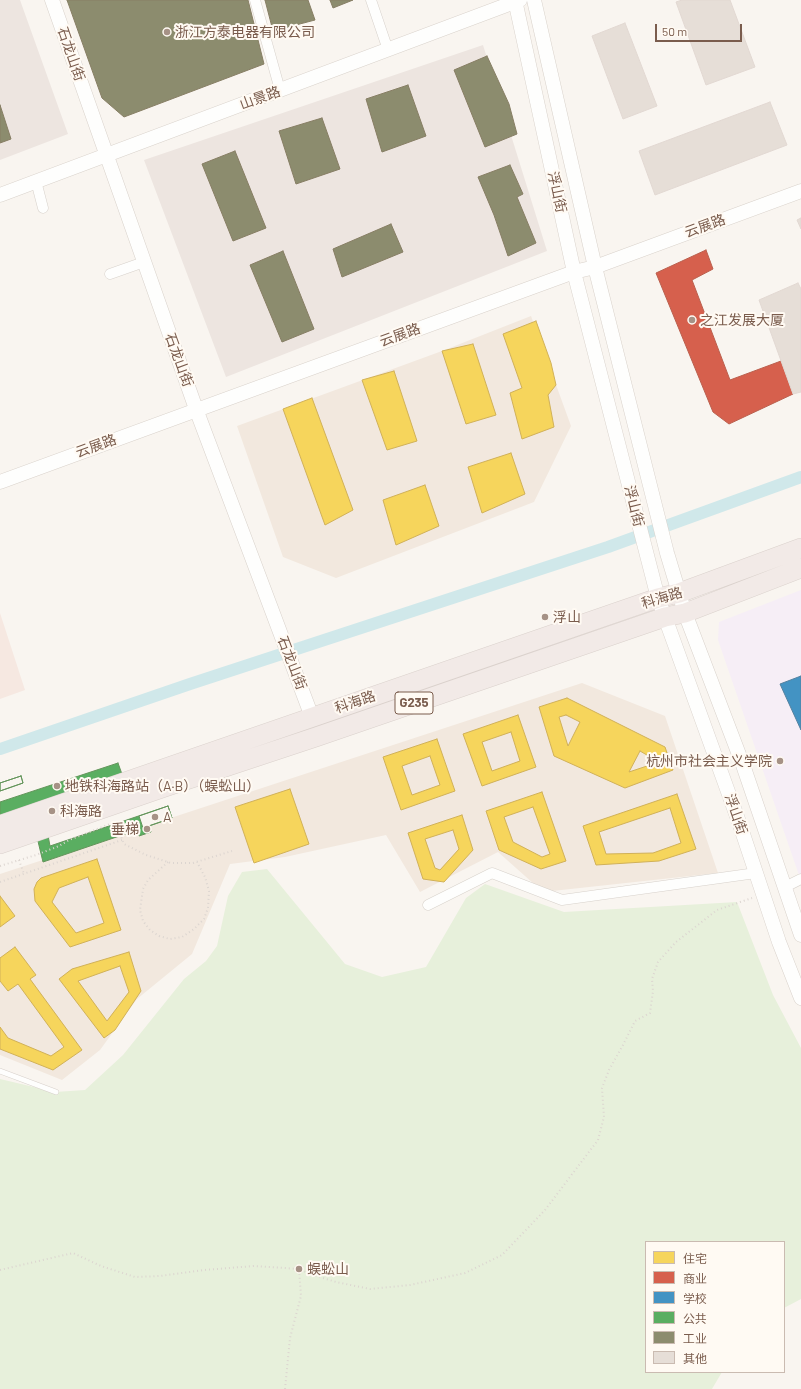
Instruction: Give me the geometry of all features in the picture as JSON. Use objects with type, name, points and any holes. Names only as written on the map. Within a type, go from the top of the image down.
[{"type":"highway","name":"科海路","points":[[0,825],[658,598],[679,593],[801,548]]},
{"type":"highway","name":"科海路","points":[[0,844],[665,617],[685,613],[801,568]]},
{"type":"street","name":"石龙山街","points":[[52,0],[196,409],[312,717]]},
{"type":"street","points":[[255,0],[280,90]]},
{"type":"street","points":[[371,0],[388,50]]},
{"type":"street","name":"浮山街","points":[[534,0],[595,267],[666,553],[685,613],[743,765],[801,936]]},
{"type":"street","name":"山景路","points":[[0,195],[517,1]]},
{"type":"street","name":"浮山街","points":[[517,1],[574,272],[658,598],[739,822],[779,942],[801,998]]},
{"type":"street","points":[[36,182],[43,208]]},
{"type":"street","name":"云展路","points":[[0,482],[196,409],[574,272],[595,267],[801,191]]},
{"type":"street","points":[[110,274],[144,262]]},
{"type":"street","points":[[428,905],[492,873],[562,900],[756,873]]},
{"type":"street","points":[[784,887],[801,879]]},
{"type":"lane","points":[[0,1071],[56,1092]]},
{"type":"path","points":[[0,866],[36,855],[115,822],[124,844],[146,855],[168,862],[194,863],[232,850]]},
{"type":"path","points":[[0,882],[122,840]]},
{"type":"path","points":[[19,860],[24,874]]},
{"type":"path","points":[[168,862],[148,880],[143,890],[140,910],[143,921],[150,930],[159,936],[170,939],[182,937],[194,929],[204,919],[208,908],[208,891],[205,877],[197,862]]},
{"type":"path","points":[[0,1270],[74,1253],[101,1266],[134,1277],[160,1276],[204,1270],[254,1266],[299,1269],[310,1274],[370,1289],[410,1285],[465,1273],[502,1255],[545,1210],[598,1140],[604,1117],[602,1088],[609,1070],[624,1045],[634,1021],[650,1013],[653,991],[652,979],[658,962],[676,942],[717,910],[763,894]]},
{"type":"path","points":[[285,1389],[290,1338],[301,1296],[299,1269]]},
{"type":"shaded area","points":[[0,0],[20,0],[68,134],[0,160]]},
{"type":"shaded area","points":[[483,45],[547,251],[226,377],[144,160]]},
{"type":"shaded area","points":[[531,316],[571,426],[534,502],[336,578],[283,557],[237,426],[442,351]]},
{"type":"shaded area","name":"杭州市社会主义学院","points":[[801,590],[801,881],[718,640],[719,622]]},
{"type":"shaded area","points":[[0,613],[25,690],[0,699]]},
{"type":"shaded area","points":[[582,683],[665,716],[718,873],[543,892],[498,852],[420,892],[386,835],[285,857],[230,864],[192,954],[137,999],[100,1050],[62,1080],[0,1055],[0,874]]},
{"type":"green space","points":[[267,869],[345,964],[382,977],[426,967],[466,898],[485,884],[564,912],[737,902],[773,995],[801,1048],[801,1299],[785,1307],[785,1241],[645,1241],[645,1373],[721,1373],[712,1389],[0,1389],[0,1079],[55,1092],[85,1090],[123,1055],[184,979],[206,961],[217,946],[228,896],[242,872]]},
{"type":"building: 住宅","points":[[536,321],[551,363],[556,385],[548,395],[554,427],[522,439],[510,393],[522,388],[503,334]]},
{"type":"building: 住宅","points":[[473,344],[496,415],[466,424],[442,351]]},
{"type":"building: 住宅","points":[[394,371],[417,441],[387,450],[362,380]]},
{"type":"building: 住宅","points":[[312,398],[353,510],[325,525],[283,409]]},
{"type":"building: 住宅","points":[[511,453],[525,494],[482,513],[468,467]]},
{"type":"building: 住宅","points":[[425,485],[439,526],[396,545],[383,500]]},
{"type":"building: 住宅","points":[[567,698],[665,747],[673,770],[625,788],[554,756],[539,707]],"holes":[[[566,715],[580,722],[568,746],[559,717]],[[640,751],[652,758],[656,763],[629,772]]]},
{"type":"building: 住宅","points":[[518,715],[536,767],[482,786],[463,734]],"holes":[[[511,732],[520,761],[492,771],[482,742]]]},
{"type":"building: 住宅","points":[[437,739],[455,791],[401,810],[383,757]],"holes":[[[430,756],[440,785],[412,795],[402,766]]]},
{"type":"building: 住宅","points":[[290,789],[309,844],[254,863],[235,807]]},
{"type":"building: 住宅","points":[[542,792],[566,861],[541,869],[499,850],[486,811]],"holes":[[[533,807],[550,854],[542,857],[513,842],[504,817]]]},
{"type":"building: 住宅","points":[[677,794],[696,849],[659,861],[596,865],[583,826]],"holes":[[[670,808],[681,843],[653,853],[606,854],[599,832]]]},
{"type":"building: 住宅","points":[[462,815],[473,850],[444,882],[423,879],[408,833]],"holes":[[[453,830],[459,849],[440,870],[435,868],[425,839]]]},
{"type":"building: 住宅","points":[[97,859],[121,930],[70,947],[35,901],[34,889],[37,882],[41,878]],"holes":[[[88,877],[104,923],[76,933],[52,902],[59,888]]]},
{"type":"building: 住宅","points":[[0,896],[15,916],[0,927]]},
{"type":"building: 住宅","points":[[15,947],[36,975],[30,979],[82,1050],[53,1070],[0,1049],[0,1027],[8,1038],[51,1056],[64,1047],[18,984],[8,991],[0,981],[0,958]]},
{"type":"building: 住宅","points":[[129,952],[141,991],[115,1030],[104,1038],[59,979],[72,969]],"holes":[[[120,966],[129,992],[107,1021],[78,981]]]},
{"type":"building: 商业","name":"之江发展大厦","points":[[706,250],[713,269],[692,280],[730,380],[781,361],[793,394],[729,424],[713,412],[656,273]]},
{"type":"building: 学校","points":[[801,676],[801,730],[780,684]]},
{"type":"building: 公共","name":"科海路","points":[[118,763],[132,802],[47,830],[50,846],[168,806],[172,818],[143,828],[145,834],[139,836],[137,830],[43,862],[36,833],[0,845],[0,802]]},
{"type":"building: 公共","name":"科海路","points":[[21,776],[23,783],[0,791],[0,783]]},
{"type":"building: 公共","name":"科海路","points":[[21,776],[23,783],[0,791],[0,783]]},
{"type":"building: 公共","name":"A","points":[[168,806],[172,818],[143,828],[139,816]]},
{"type":"building: 公共","name":"垂梯","points":[[149,826],[151,832],[145,834],[143,828]]},
{"type":"building: 工业","name":"浙江方泰电器有限公司","points":[[67,0],[248,0],[264,64],[124,117],[102,98]]},
{"type":"building: 工业","points":[[265,0],[308,0],[315,20],[273,31]]},
{"type":"building: 工业","points":[[330,0],[353,0],[333,8]]},
{"type":"building: 工业","points":[[487,56],[509,104],[517,134],[485,147],[454,70]]},
{"type":"building: 工业","points":[[408,85],[426,136],[382,152],[366,99]]},
{"type":"building: 工业","points":[[0,105],[11,139],[0,143]]},
{"type":"building: 工业","points":[[322,118],[340,169],[296,184],[279,131]]},
{"type":"building: 工业","points":[[235,151],[266,228],[233,241],[202,164]]},
{"type":"building: 工业","points":[[510,165],[523,194],[517,197],[536,243],[508,256],[494,215],[478,177]]},
{"type":"building: 工业","points":[[391,224],[403,252],[342,277],[333,249]]},
{"type":"building: 工业","points":[[283,251],[314,329],[282,342],[250,265]]},
{"type":"building: 其他","points":[[682,0],[730,0],[755,67],[706,85],[676,2]]},
{"type":"building: 其他","points":[[625,23],[657,106],[623,119],[592,36]]},
{"type":"building: 其他","points":[[770,102],[787,145],[655,195],[639,151]]},
{"type":"building: 其他","points":[[801,218],[801,229],[797,220]]},
{"type":"building: 其他","points":[[798,283],[801,289],[801,392],[793,394],[759,300]]},
{"type":"waterway","points":[[0,749],[190,684],[608,547],[801,477]]},
{"type":"place","name":"浙江方泰电器有限公司","points":[[167,32]]},
{"type":"place","name":"之江发展大厦","points":[[692,320]]},
{"type":"place","name":"浮山","points":[[545,617]]},
{"type":"place","name":"杭州市社会主义学院","points":[[780,761]]},
{"type":"place","name":"地铁科海路站（A·B）（蜈蚣山）","points":[[57,786]]},
{"type":"place","name":"科海路","points":[[52,811]]},
{"type":"place","name":"A","points":[[155,817]]},
{"type":"place","name":"垂梯","points":[[147,829]]},
{"type":"place","name":"蜈蚣山","points":[[299,1269]]}]
